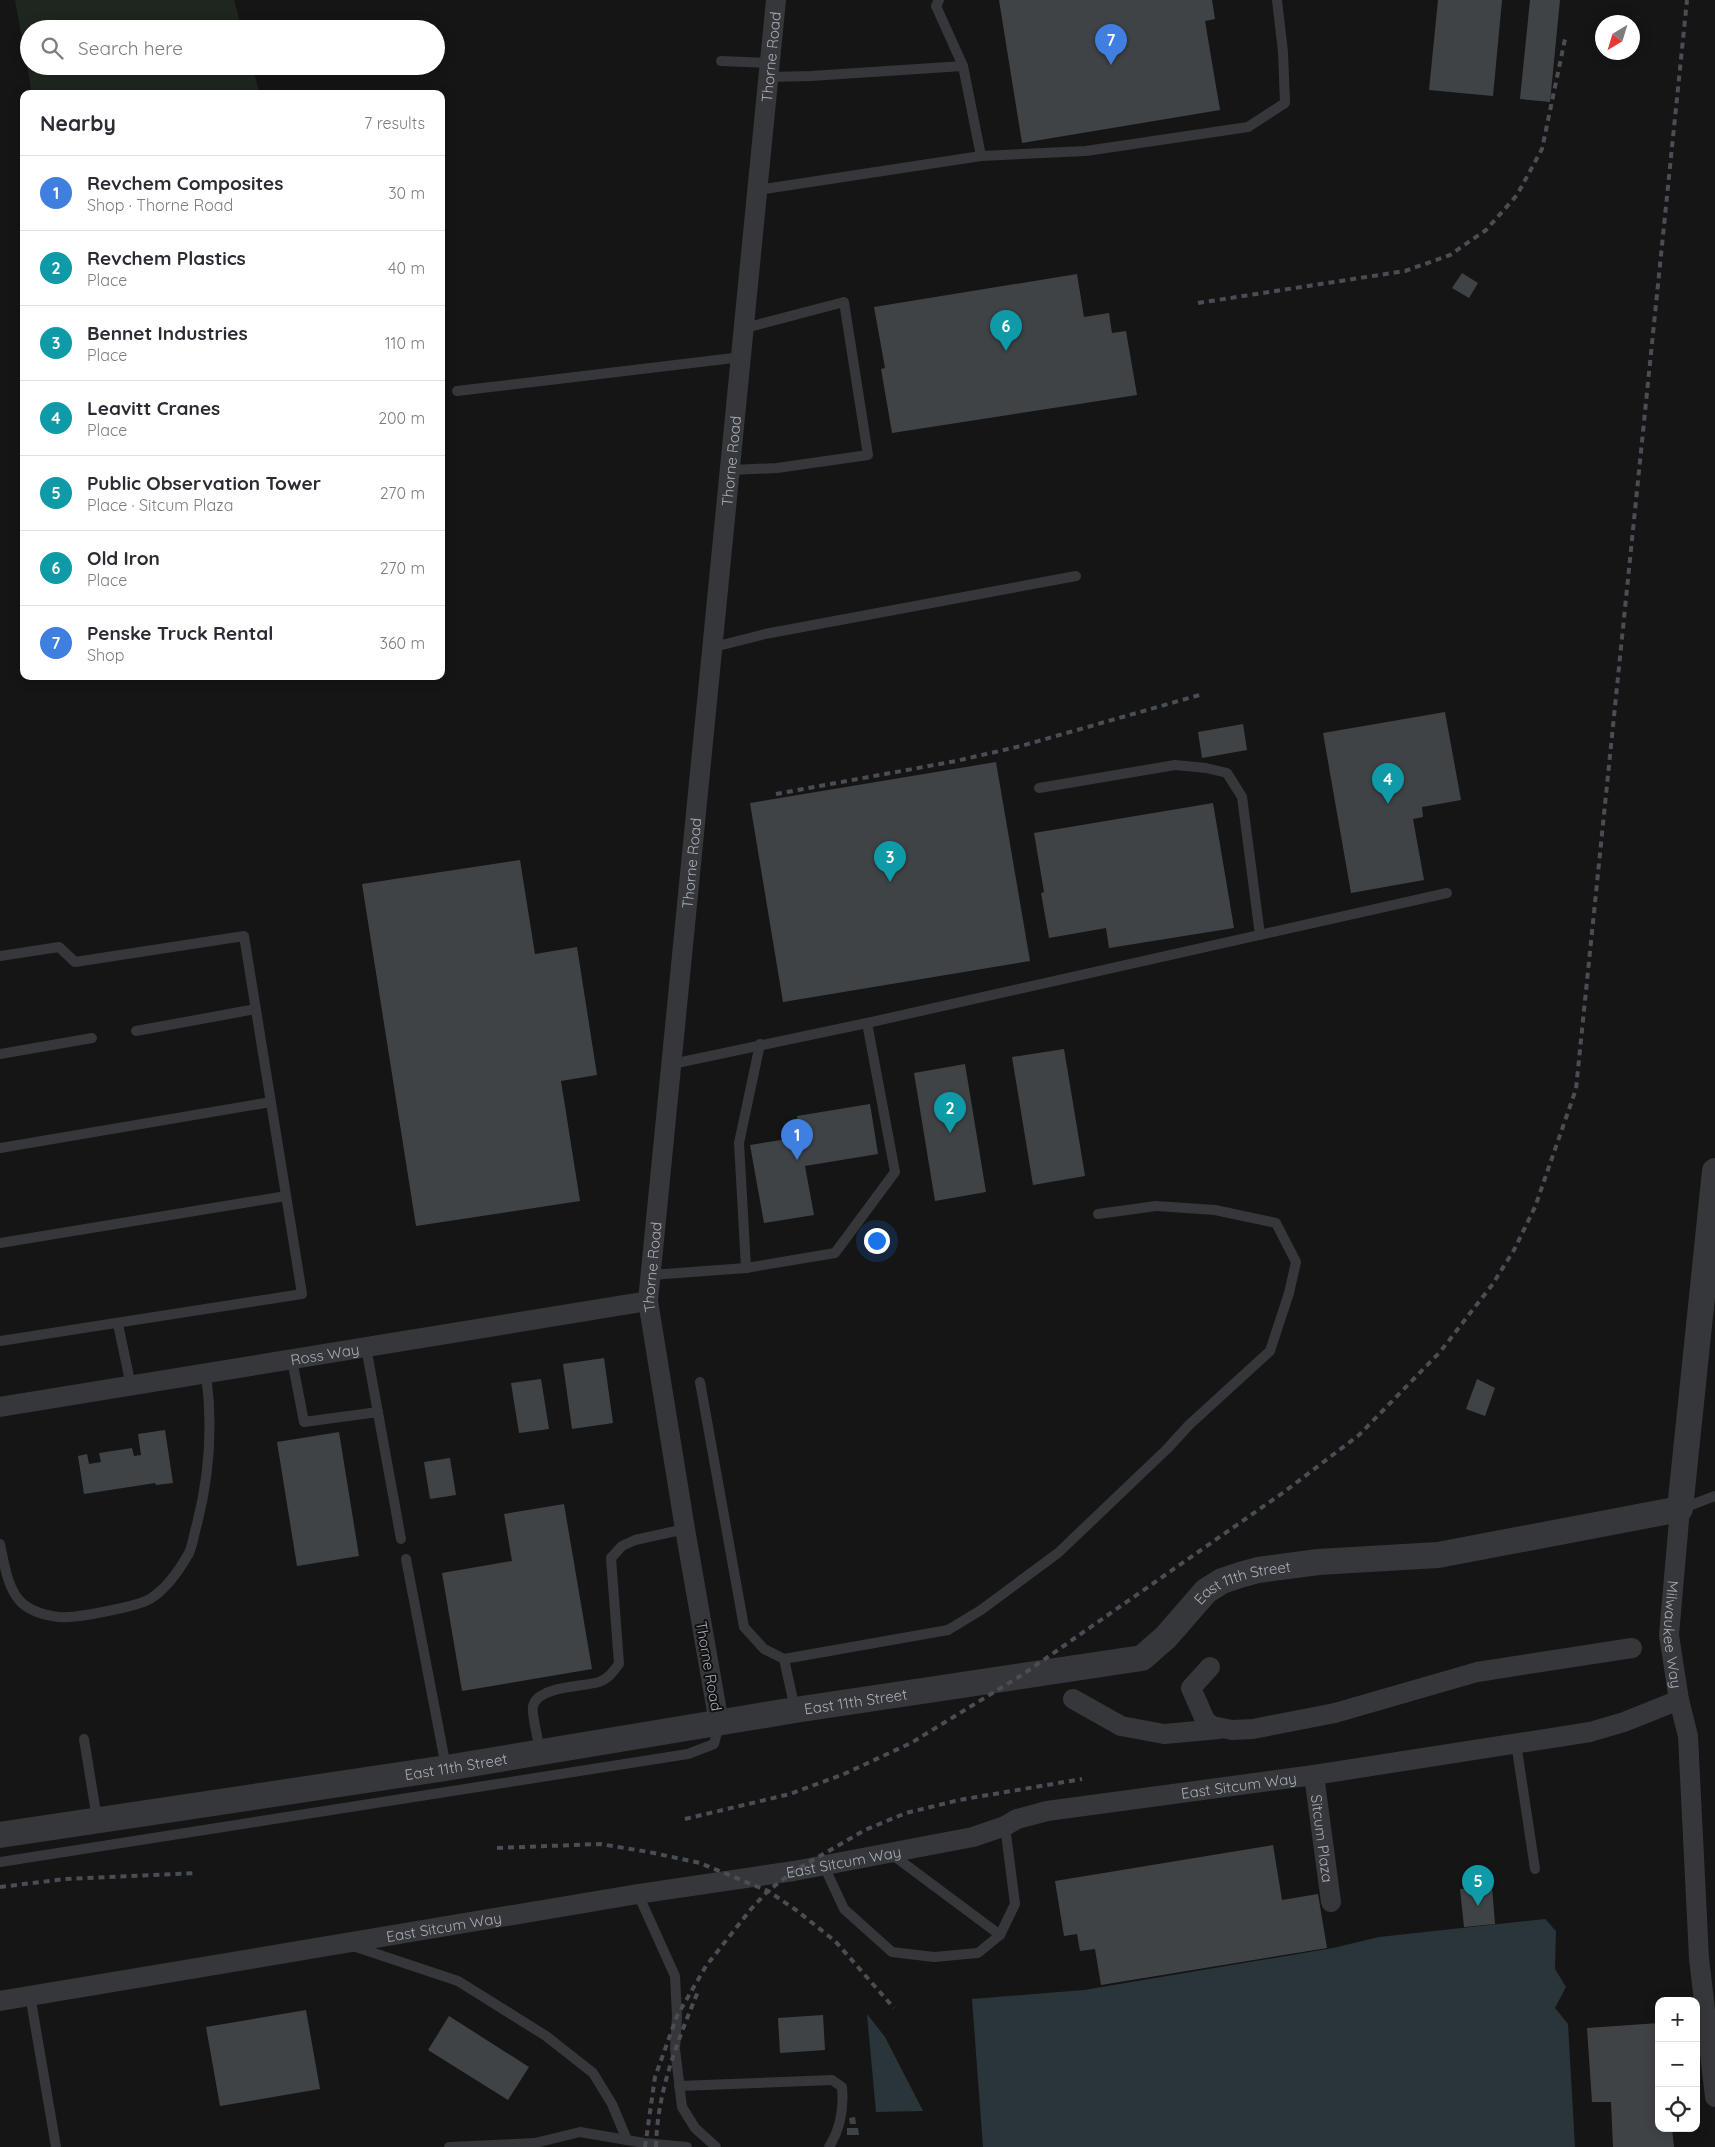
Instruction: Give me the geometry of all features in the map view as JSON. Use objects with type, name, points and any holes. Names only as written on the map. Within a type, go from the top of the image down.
[{"type":"street","name":"Thorne Road","points":[[719,1723],[648,1301],[714,646],[776,0]]},
{"type":"street","name":"Milwaukee Way","points":[[1715,1171],[1669,1635],[1679,1700],[1688,1736],[1699,1958],[1715,2097]]},
{"type":"street","name":"Ross Way","points":[[0,1408],[648,1301]]},
{"type":"street","name":"East 11th Street","points":[[0,1835],[96,1819],[446,1768],[795,1710],[1142,1658],[1166,1637],[1206,1591],[1222,1581],[1258,1570],[1318,1562],[1438,1555],[1680,1509]]},
{"type":"street","points":[[1073,1699],[1121,1726],[1164,1734],[1253,1728],[1336,1713],[1477,1672],[1632,1648]]},
{"type":"street","points":[[1210,1667],[1191,1688],[1205,1720],[1219,1729]]},
{"type":"street","name":"East Sitcum Way","points":[[0,2001],[638,1894],[824,1866],[973,1837],[1005,1826],[1017,1818],[1047,1812],[1314,1775],[1590,1732],[1624,1722],[1679,1700]]},
{"type":"street","name":"Sitcum Plaza","points":[[1314,1775],[1331,1902]]},
{"type":"lane","points":[[939,0],[936,6],[963,66],[981,156]]},
{"type":"lane","points":[[758,190],[981,156],[1086,151],[1248,127],[1285,103],[1283,52],[1277,0]]},
{"type":"lane","points":[[721,61],[811,76],[963,66]]},
{"type":"lane","points":[[731,470],[777,468],[868,455],[844,302],[745,328]]},
{"type":"lane","points":[[457,391],[742,357]]},
{"type":"lane","points":[[714,646],[765,634],[1076,576]]},
{"type":"lane","points":[[1039,788],[1175,765],[1206,768],[1227,773],[1242,797],[1260,935]]},
{"type":"lane","points":[[672,1064],[867,1023],[1447,893]]},
{"type":"lane","points":[[0,956],[60,947],[75,962],[244,936],[302,1294],[0,1341]]},
{"type":"lane","points":[[136,1031],[256,1010]]},
{"type":"lane","points":[[651,1275],[746,1268],[835,1253],[895,1172],[867,1023]]},
{"type":"lane","points":[[0,1054],[92,1038]]},
{"type":"lane","points":[[746,1268],[739,1143],[760,1044]]},
{"type":"lane","points":[[0,1148],[271,1102]]},
{"type":"lane","points":[[0,1243],[286,1196]]},
{"type":"lane","points":[[700,1382],[744,1627],[764,1649],[784,1660],[948,1630],[981,1610],[1058,1553],[1167,1449],[1189,1425],[1270,1351],[1289,1293],[1296,1262],[1276,1223],[1215,1210],[1156,1206],[1098,1214]]},
{"type":"lane","points":[[118,1324],[131,1386]]},
{"type":"lane","points":[[366,1347],[401,1539]]},
{"type":"lane","points":[[292,1360],[304,1422],[378,1412]]},
{"type":"lane","points":[[0,1544],[8,1579],[20,1601],[36,1612],[59,1617],[129,1608],[150,1598],[171,1579],[190,1551],[202,1506],[210,1455],[209,1396],[206,1374]]},
{"type":"lane","points":[[1680,1509],[1715,1496]]},
{"type":"lane","points":[[540,1753],[533,1706],[538,1696],[548,1692],[599,1682],[610,1676],[619,1664],[611,1558],[622,1546],[635,1540],[685,1529]]},
{"type":"lane","points":[[406,1559],[446,1768]]},
{"type":"lane","points":[[784,1660],[795,1710]]},
{"type":"lane","points":[[0,1862],[688,1754],[714,1744],[719,1723]]},
{"type":"lane","points":[[84,1739],[96,1819]]},
{"type":"lane","points":[[1516,1743],[1535,1869]]},
{"type":"lane","points":[[824,1866],[844,1909],[892,1952],[934,1957],[978,1953],[1000,1934],[1015,1904],[1005,1826]]},
{"type":"lane","points":[[889,1853],[1000,1934]]},
{"type":"lane","points":[[638,1894],[675,1976],[677,2016],[674,2049],[682,2107],[695,2128],[716,2147]]},
{"type":"lane","points":[[345,1944],[458,1981],[546,2036],[593,2073],[612,2104],[627,2140]]},
{"type":"lane","points":[[30,1995],[56,2147]]},
{"type":"lane","points":[[679,2086],[832,2080],[842,2088],[844,2107],[829,2147]]},
{"type":"lane","points":[[449,2147],[535,2143],[580,2132],[687,2147]]},
{"type":"shaded area","points":[[15,0],[234,0],[240,20],[20,20],[20,28]]},
{"type":"shaded area","points":[[29,75],[255,75],[259,90],[31,90]]},
{"type":"shaded area","points":[[1545,1919],[1556,1931],[1555,1969],[1566,1987],[1555,2008],[1568,2024],[1575,2147],[983,2147],[972,1999],[1084,1990],[1333,1948],[1379,1937]]},
{"type":"shaded area","points":[[867,2014],[885,2037],[923,2111],[876,2112]]},
{"type":"building","points":[[999,0],[1212,0],[1215,19],[1205,21],[1220,110],[1022,143]]},
{"type":"building","points":[[1438,0],[1502,0],[1493,96],[1429,90]]},
{"type":"building","points":[[1530,0],[1560,0],[1550,102],[1520,99]]},
{"type":"building","points":[[1462,273],[1478,283],[1469,298],[1452,288]]},
{"type":"building","points":[[1077,274],[1084,317],[1109,313],[1112,333],[1126,331],[1137,395],[892,433],[881,369],[885,368],[874,307]]},
{"type":"building","points":[[1445,712],[1461,800],[1422,807],[1423,817],[1413,819],[1424,880],[1351,893],[1323,733]]},
{"type":"building","points":[[1243,724],[1247,750],[1202,758],[1198,732]]},
{"type":"building","points":[[996,762],[1030,961],[783,1002],[750,803]]},
{"type":"building","points":[[1213,803],[1234,928],[1109,948],[1106,928],[1049,938],[1041,893],[1044,892],[1034,833]]},
{"type":"building","points":[[520,860],[535,954],[577,947],[597,1075],[561,1081],[580,1201],[416,1226],[362,884]]},
{"type":"building","points":[[1064,1049],[1085,1176],[1033,1185],[1012,1057]]},
{"type":"building","points":[[965,1064],[986,1192],[935,1201],[914,1073]]},
{"type":"building","points":[[870,1104],[878,1154],[805,1166],[814,1215],[764,1223],[750,1145],[800,1137],[797,1116]]},
{"type":"building","points":[[604,1358],[613,1423],[572,1429],[563,1364]]},
{"type":"building","points":[[541,1379],[549,1429],[519,1433],[511,1383]]},
{"type":"building","points":[[1477,1379],[1495,1388],[1485,1416],[1466,1409]]},
{"type":"building","points":[[165,1430],[173,1483],[156,1485],[155,1483],[84,1494],[78,1456],[87,1454],[89,1464],[101,1462],[99,1453],[132,1448],[134,1456],[141,1455],[138,1434]]},
{"type":"building","points":[[339,1432],[359,1556],[297,1566],[277,1442]]},
{"type":"building","points":[[450,1458],[456,1495],[430,1499],[424,1462]]},
{"type":"building","points":[[564,1504],[592,1669],[462,1691],[442,1573],[512,1561],[504,1514]]},
{"type":"building","points":[[1273,1845],[1282,1900],[1318,1894],[1327,1948],[1101,1985],[1095,1949],[1080,1951],[1077,1934],[1064,1936],[1055,1881]]},
{"type":"building","points":[[1492,1886],[1495,1924],[1464,1927],[1460,1889]]},
{"type":"building","points":[[306,2010],[320,2089],[220,2106],[206,2027]]},
{"type":"building","points":[[823,2015],[825,2050],[780,2053],[778,2018]]},
{"type":"building","points":[[449,2016],[529,2067],[508,2100],[428,2050]]},
{"type":"building","points":[[1655,2023],[1655,2132],[1672,2132],[1674,2147],[1613,2147],[1611,2102],[1592,2102],[1587,2028]]},
{"type":"building","points":[[855,2117],[856,2124],[850,2124],[849,2118]]},
{"type":"building","points":[[847,2128],[858,2128],[859,2135],[847,2135]]},
{"type":"railway","points":[[685,1819],[790,1794],[844,1774],[911,1743],[1022,1675],[1284,1492],[1359,1435],[1440,1352],[1492,1285],[1514,1250],[1535,1207],[1576,1089],[1687,0]]},
{"type":"railway","points":[[1198,303],[1405,271],[1450,255],[1486,230],[1517,195],[1542,149],[1565,39]]},
{"type":"railway","points":[[776,794],[956,761],[1021,746],[1203,694]]},
{"type":"railway","points":[[645,2147],[655,2077],[677,2016],[706,1966],[751,1909],[768,1891],[794,1871],[865,1830],[906,1813],[959,1800],[1082,1779]]},
{"type":"railway","points":[[497,1848],[600,1844],[700,1863],[768,1891],[796,1910],[835,1941],[894,2008]]},
{"type":"railway","points":[[0,1887],[65,1879],[196,1873]]},
{"type":"railway","points":[[656,2147],[660,2106],[670,2066],[699,1989]]},
{"type":"place","name":"Penske Truck Rental","points":[[1111,65]]},
{"type":"place","name":"Old Iron","points":[[1006,351]]},
{"type":"place","name":"Leavitt Cranes","points":[[1388,804]]},
{"type":"place","name":"Bennet Industries","points":[[890,882]]},
{"type":"place","name":"Revchem Plastics","points":[[950,1133]]},
{"type":"place","name":"Revchem Composites","points":[[797,1160]]},
{"type":"place","name":"Public Observation Tower","points":[[1478,1906]]}]
